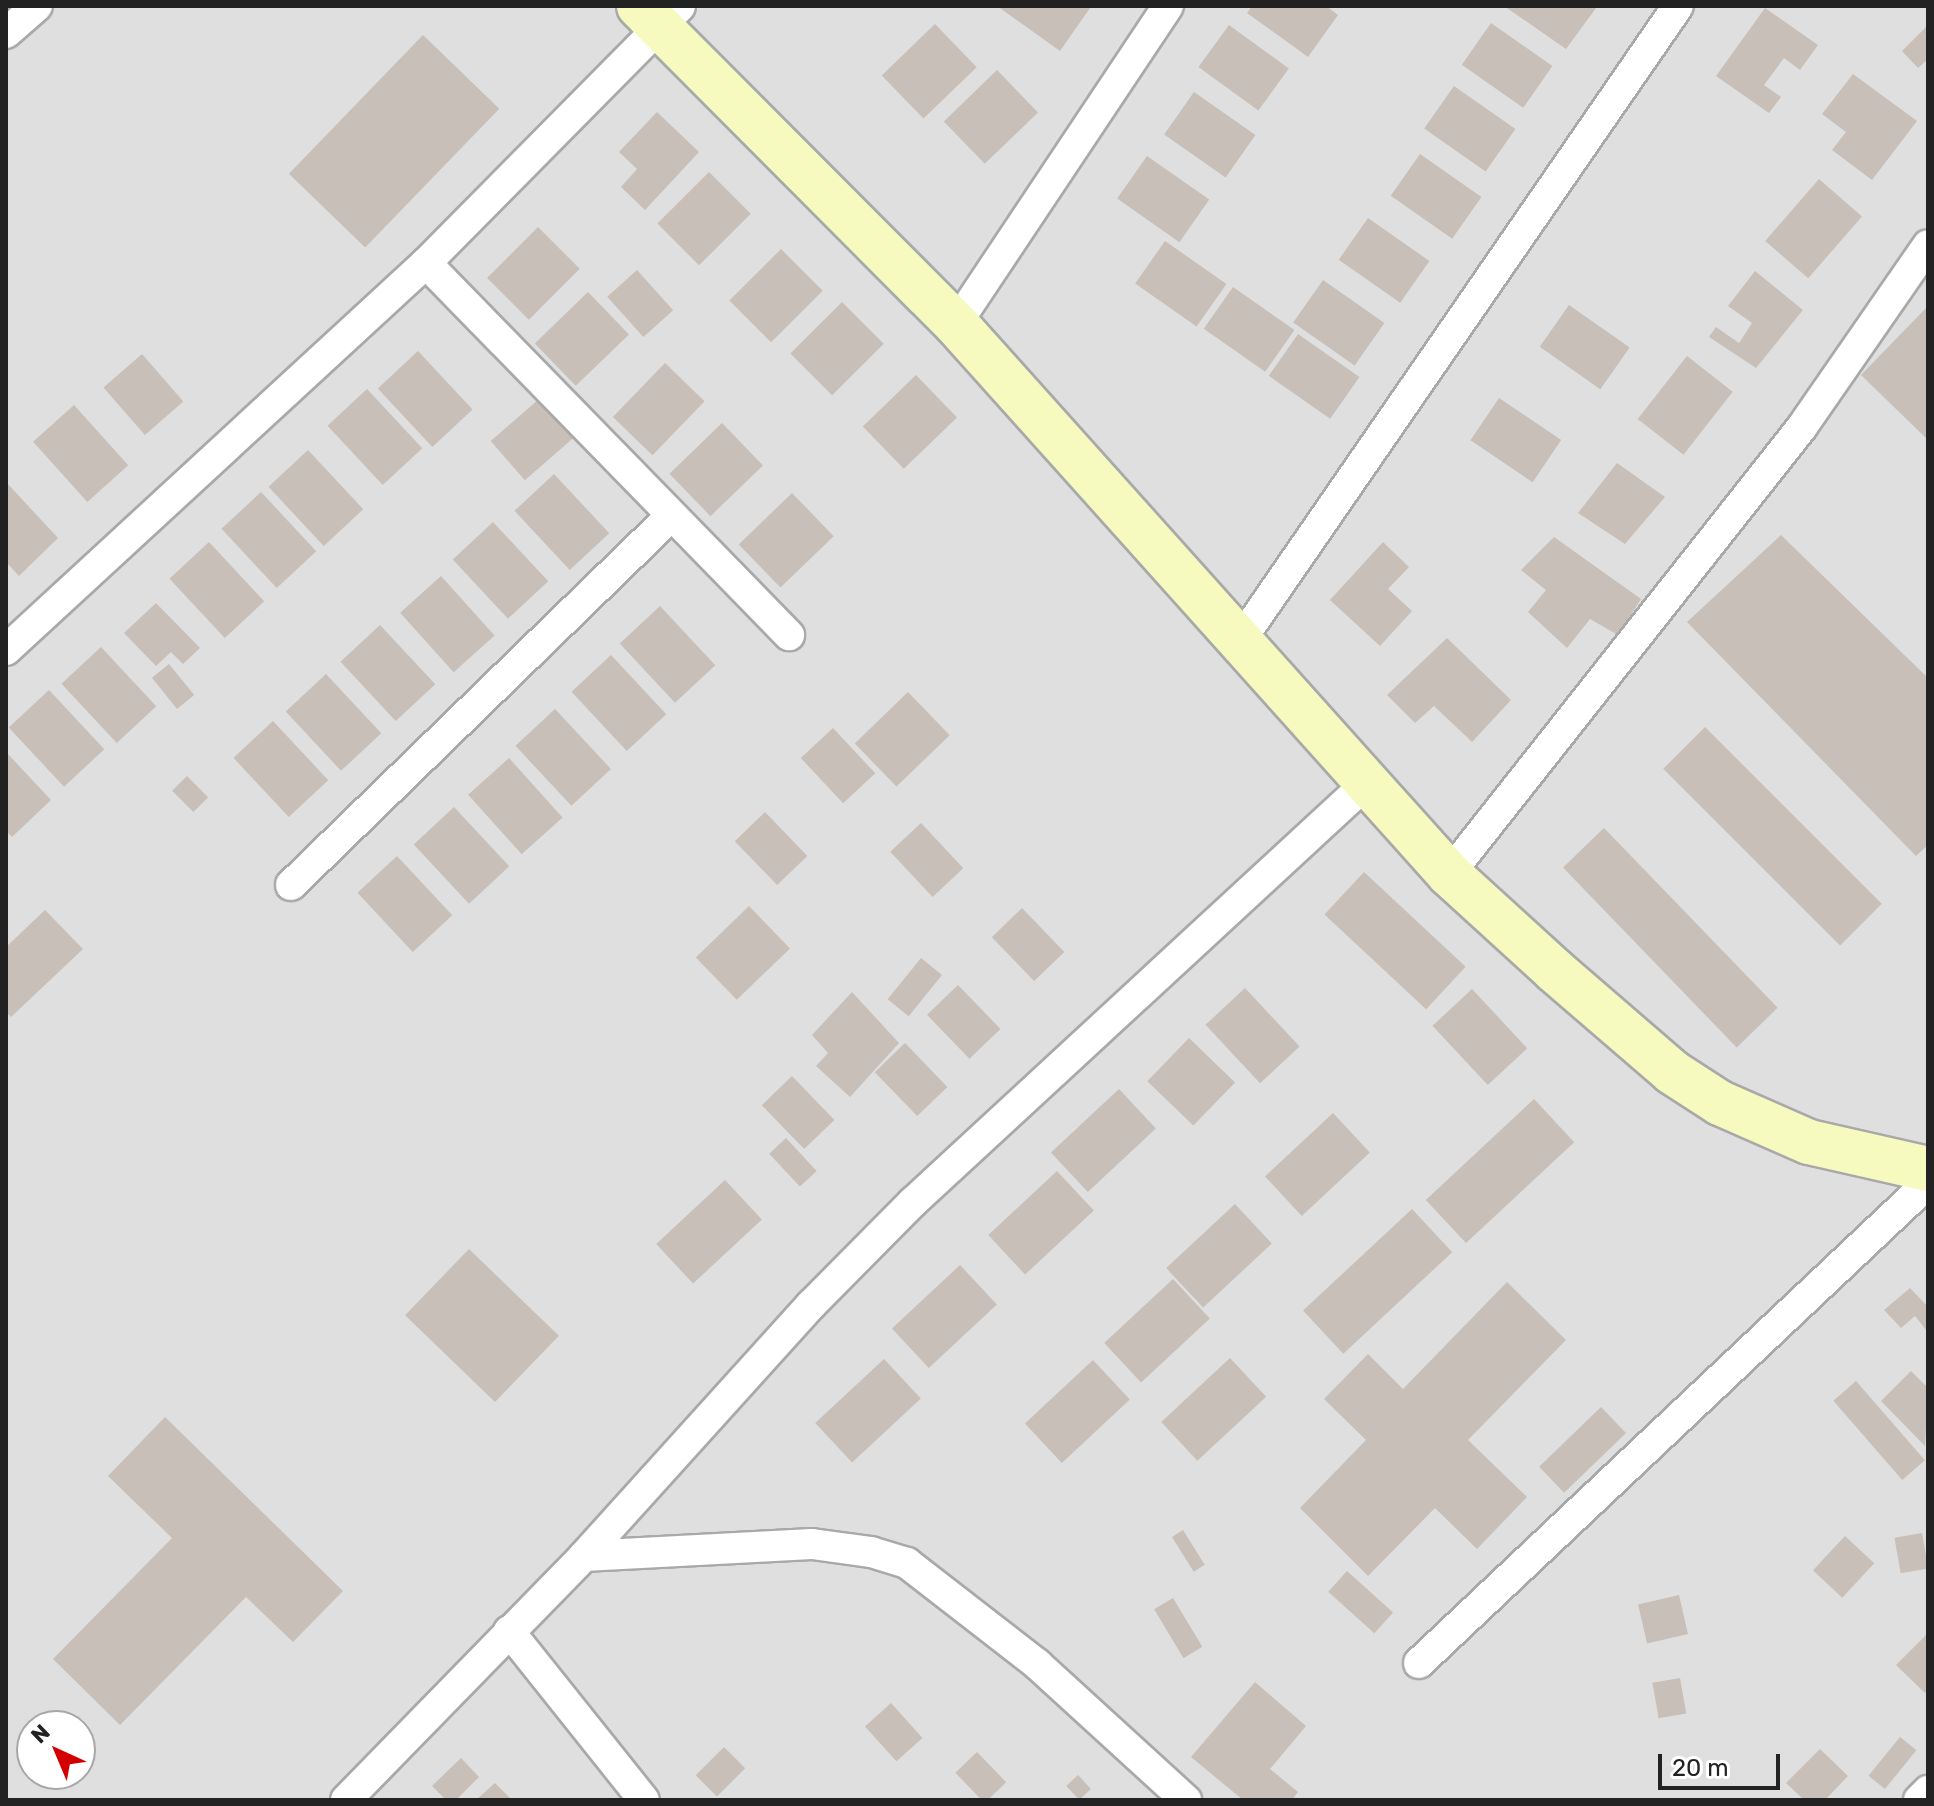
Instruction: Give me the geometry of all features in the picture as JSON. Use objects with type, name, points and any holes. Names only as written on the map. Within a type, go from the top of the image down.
[{"type":"street","points":[[6,33],[37,6]]},
{"type":"street","points":[[956,324],[1168,6]]},
{"type":"street","points":[[1240,641],[1678,6]]},
{"type":"street","points":[[6,650],[426,263],[659,13],[956,324],[1369,781],[1449,874],[1636,1042],[1720,1103],[1809,1142],[1928,1169]]},
{"type":"street","points":[[1449,874],[1802,427],[1928,245]]},
{"type":"street","points":[[426,263],[789,635]]},
{"type":"street","points":[[291,885],[671,516]]},
{"type":"street","points":[[346,1800],[584,1556],[811,1305],[912,1203],[1369,781]]},
{"type":"street","points":[[1419,1663],[1928,1183]]},
{"type":"street","points":[[584,1556],[812,1544],[871,1552],[907,1563],[1037,1664],[1186,1800]]},
{"type":"street","points":[[509,1631],[644,1800]]},
{"type":"street","points":[[1919,1800],[1928,1791]]},
{"type":"shaded area","points":[[6,6],[1928,6],[1928,1800],[6,1800]]},
{"type":"building","points":[[997,6],[1087,6],[1090,8],[1060,51]]},
{"type":"building","points":[[1252,6],[1326,6],[1338,15],[1308,57],[1247,13]]},
{"type":"building","points":[[1504,6],[1593,6],[1596,8],[1566,49]]},
{"type":"building","points":[[1765,8],[1818,45],[1800,70],[1784,58],[1764,85],[1781,97],[1769,113],[1716,76]]},
{"type":"building","points":[[1491,23],[1552,66],[1523,108],[1462,65]]},
{"type":"building","points":[[935,24],[977,67],[923,119],[882,75]]},
{"type":"building","points":[[1229,25],[1289,68],[1258,111],[1198,67]]},
{"type":"building","points":[[1928,25],[1928,59],[1918,68],[1902,51]]},
{"type":"building","points":[[423,35],[499,109],[365,247],[289,174]]},
{"type":"building","points":[[997,70],[1038,112],[985,164],[944,121]]},
{"type":"building","points":[[1853,74],[1917,121],[1872,180],[1832,150],[1846,132],[1822,114]]},
{"type":"building","points":[[1454,86],[1515,129],[1486,172],[1424,129]]},
{"type":"building","points":[[1194,92],[1255,135],[1226,178],[1164,135]]},
{"type":"building","points":[[657,112],[699,152],[645,210],[621,187],[637,169],[619,152]]},
{"type":"building","points":[[1420,154],[1481,197],[1452,239],[1391,196]]},
{"type":"building","points":[[1147,156],[1209,200],[1179,242],[1117,199]]},
{"type":"building","points":[[709,172],[751,214],[699,265],[657,224]]},
{"type":"building","points":[[1819,179],[1862,216],[1808,278],[1765,241]]},
{"type":"building","points":[[1368,218],[1429,261],[1400,303],[1339,260]]},
{"type":"building","points":[[538,227],[580,269],[529,320],[487,278]]},
{"type":"building","points":[[1165,241],[1226,284],[1197,327],[1135,284]]},
{"type":"building","points":[[781,249],[823,291],[771,342],[729,301]]},
{"type":"building","points":[[637,270],[673,310],[643,337],[607,297]]},
{"type":"building","points":[[1755,271],[1803,310],[1756,368],[1709,337],[1716,327],[1739,343],[1752,323],[1728,306]]},
{"type":"building","points":[[1323,280],[1384,323],[1355,366],[1293,323]]},
{"type":"building","points":[[1233,287],[1294,330],[1265,372],[1204,329]]},
{"type":"building","points":[[588,292],[629,334],[576,386],[535,343]]},
{"type":"building","points":[[842,302],[884,344],[832,395],[790,354]]},
{"type":"building","points":[[1569,305],[1630,347],[1600,389],[1540,347]]},
{"type":"building","points":[[1928,306],[1928,440],[1861,375]]},
{"type":"building","points":[[1298,334],[1359,377],[1330,419],[1269,376]]},
{"type":"building","points":[[418,351],[473,410],[432,447],[378,389]]},
{"type":"building","points":[[142,354],[183,402],[145,435],[104,387]]},
{"type":"building","points":[[1687,356],[1733,392],[1683,455],[1638,419]]},
{"type":"building","points":[[665,363],[705,401],[652,455],[613,417]]},
{"type":"building","points":[[916,375],[957,417],[904,469],[863,426]]},
{"type":"building","points":[[367,389],[422,448],[383,485],[328,426]]},
{"type":"building","points":[[1499,398],[1561,440],[1533,482],[1470,440]]},
{"type":"building","points":[[539,399],[573,438],[525,480],[491,441]]},
{"type":"building","points":[[74,405],[128,465],[87,502],[33,442]]},
{"type":"building","points":[[722,423],[763,465],[710,516],[669,474]]},
{"type":"building","points":[[308,450],[363,509],[324,546],[269,487]]},
{"type":"building","points":[[1617,463],[1665,497],[1625,544],[1578,513]]},
{"type":"building","points":[[554,474],[609,533],[570,570],[515,511]]},
{"type":"building","points":[[6,482],[58,538],[19,576],[6,562]]},
{"type":"building","points":[[261,492],[316,551],[277,588],[222,529]]},
{"type":"building","points":[[792,493],[834,536],[780,588],[739,544]]},
{"type":"building","points":[[493,522],[548,581],[508,619],[453,560]]},
{"type":"building","points":[[1781,535],[1928,678],[1928,845],[1916,856],[1687,622]]},
{"type":"building","points":[[1554,537],[1641,599],[1618,635],[1590,619],[1567,648],[1528,612],[1546,590],[1521,570]]},
{"type":"building","points":[[209,542],[264,601],[225,638],[170,579]]},
{"type":"building","points":[[1383,542],[1409,567],[1388,589],[1412,611],[1380,646],[1330,600]]},
{"type":"building","points":[[441,576],[495,635],[454,672],[400,613]]},
{"type":"building","points":[[156,603],[200,648],[183,664],[171,652],[156,666],[124,633]]},
{"type":"building","points":[[660,606],[715,665],[675,703],[620,644]]},
{"type":"building","points":[[380,625],[435,684],[396,721],[341,662]]},
{"type":"building","points":[[1447,638],[1511,700],[1472,742],[1434,706],[1415,723],[1387,695]]},
{"type":"building","points":[[101,647],[156,706],[117,743],[62,684]]},
{"type":"building","points":[[611,655],[666,714],[627,751],[572,692]]},
{"type":"building","points":[[169,664],[194,695],[177,709],[152,678]]},
{"type":"building","points":[[326,674],[381,733],[341,771],[286,712]]},
{"type":"building","points":[[49,690],[104,749],[64,787],[9,728]]},
{"type":"building","points":[[908,692],[950,735],[896,787],[855,743]]},
{"type":"building","points":[[555,709],[611,769],[571,806],[516,746]]},
{"type":"building","points":[[273,721],[328,780],[289,817],[234,758]]},
{"type":"building","points":[[1705,727],[1882,904],[1840,945],[1663,769]]},
{"type":"building","points":[[833,728],[875,773],[843,803],[801,758]]},
{"type":"building","points":[[6,752],[51,800],[12,837],[6,831]]},
{"type":"building","points":[[509,758],[563,817],[522,854],[468,795]]},
{"type":"building","points":[[187,776],[208,797],[193,812],[172,791]]},
{"type":"building","points":[[454,807],[509,866],[469,904],[414,845]]},
{"type":"building","points":[[765,812],[807,856],[777,885],[735,841]]},
{"type":"building","points":[[921,823],[963,868],[933,897],[890,852]]},
{"type":"building","points":[[1604,828],[1778,1008],[1737,1047],[1563,868]]},
{"type":"building","points":[[397,856],[452,915],[413,952],[358,893]]},
{"type":"building","points":[[1364,872],[1466,967],[1426,1009],[1324,914]]},
{"type":"building","points":[[749,906],[790,948],[737,1000],[696,957]]},
{"type":"building","points":[[1022,908],[1064,952],[1034,981],[992,937]]},
{"type":"building","points":[[45,910],[83,949],[11,1017],[6,1012],[6,947]]},
{"type":"building","points":[[921,958],[942,975],[909,1016],[888,999]]},
{"type":"building","points":[[958,985],[1000,1029],[969,1059],[927,1015]]},
{"type":"building","points":[[1245,988],[1300,1047],[1260,1083],[1206,1025]]},
{"type":"building","points":[[1472,989],[1527,1048],[1488,1085],[1433,1026]]},
{"type":"building","points":[[852,992],[899,1043],[850,1097],[816,1066],[828,1053],[812,1035]]},
{"type":"building","points":[[1189,1038],[1235,1082],[1193,1126],[1147,1081]]},
{"type":"building","points":[[905,1043],[947,1087],[917,1116],[875,1072]]},
{"type":"building","points":[[792,1076],[834,1120],[804,1149],[762,1105]]},
{"type":"building","points":[[1119,1089],[1156,1128],[1088,1192],[1051,1152]]},
{"type":"building","points":[[1534,1099],[1574,1142],[1466,1243],[1426,1200]]},
{"type":"building","points":[[1333,1113],[1370,1152],[1302,1216],[1265,1176]]},
{"type":"building","points":[[786,1138],[817,1171],[800,1187],[769,1154]]},
{"type":"building","points":[[1057,1171],[1094,1210],[1025,1275],[988,1235]]},
{"type":"building","points":[[725,1180],[762,1219],[693,1284],[656,1244]]},
{"type":"building","points":[[1235,1204],[1272,1243],[1203,1308],[1166,1268]]},
{"type":"building","points":[[1412,1209],[1452,1252],[1343,1354],[1303,1311]]},
{"type":"building","points":[[469,1249],[559,1336],[495,1402],[405,1315]]},
{"type":"building","points":[[960,1265],[997,1304],[929,1368],[892,1328]]},
{"type":"building","points":[[1173,1279],[1210,1318],[1141,1383],[1104,1343]]},
{"type":"building","points":[[1507,1282],[1566,1340],[1468,1440],[1527,1497],[1477,1549],[1435,1508],[1368,1576],[1300,1508],[1366,1440],[1324,1399],[1368,1354],[1403,1389]]},
{"type":"building","points":[[1910,1288],[1928,1307],[1926,1330],[1915,1316],[1901,1328],[1884,1310]]},
{"type":"building","points":[[1230,1358],[1266,1397],[1197,1461],[1161,1422]]},
{"type":"building","points":[[884,1359],[921,1398],[852,1463],[815,1423]]},
{"type":"building","points":[[1093,1360],[1130,1399],[1062,1463],[1025,1423]]},
{"type":"building","points":[[1911,1371],[1928,1388],[1925,1446],[1881,1401]]},
{"type":"building","points":[[1856,1381],[1925,1460],[1902,1480],[1833,1401]]},
{"type":"building","points":[[1601,1407],[1626,1433],[1564,1493],[1539,1467]]},
{"type":"building","points":[[165,1417],[343,1591],[293,1642],[246,1597],[120,1725],[53,1659],[172,1538],[108,1476]]},
{"type":"building","points":[[1183,1530],[1205,1565],[1194,1572],[1172,1537]]},
{"type":"building","points":[[1922,1533],[1928,1568],[1901,1573],[1894,1538]]},
{"type":"building","points":[[1845,1536],[1874,1563],[1842,1598],[1813,1570]]},
{"type":"building","points":[[1347,1571],[1393,1612],[1374,1633],[1328,1592]]},
{"type":"building","points":[[1679,1595],[1688,1634],[1647,1643],[1638,1604]]},
{"type":"building","points":[[1173,1598],[1202,1647],[1183,1658],[1154,1609]]},
{"type":"building","points":[[1928,1633],[1928,1689],[1925,1693],[1896,1665]]},
{"type":"building","points":[[1680,1678],[1686,1713],[1659,1718],[1652,1683]]},
{"type":"building","points":[[1255,1682],[1306,1726],[1270,1769],[1298,1792],[1292,1800],[1243,1800],[1191,1757]]},
{"type":"building","points":[[891,1703],[922,1738],[896,1761],[865,1726]]},
{"type":"building","points":[[1900,1737],[1916,1750],[1885,1789],[1869,1776]]},
{"type":"building","points":[[724,1747],[745,1768],[717,1796],[696,1775]]},
{"type":"building","points":[[1820,1749],[1848,1776],[1825,1800],[1804,1800],[1786,1783]]},
{"type":"building","points":[[977,1752],[1006,1782],[988,1800],[982,1800],[955,1773]]},
{"type":"building","points":[[461,1758],[479,1777],[456,1800],[446,1800],[432,1786]]},
{"type":"building","points":[[1078,1775],[1091,1789],[1079,1800],[1066,1786]]},
{"type":"building","points":[[495,1783],[512,1800],[476,1800]]}]
